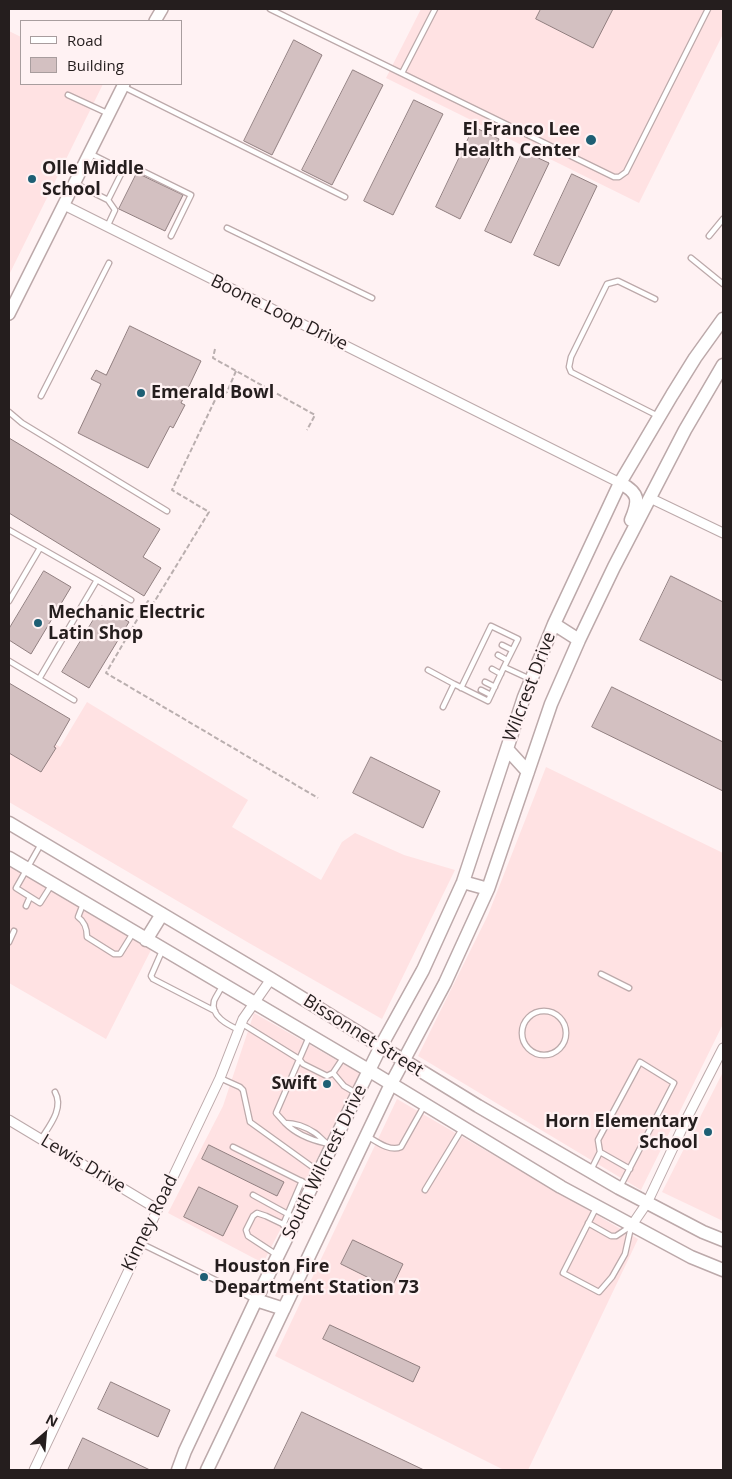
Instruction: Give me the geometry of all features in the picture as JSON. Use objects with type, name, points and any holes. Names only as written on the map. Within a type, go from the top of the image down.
[{"type":"main road","name":"Wilcrest Drive","points":[[370,1071],[381,1046],[423,970],[463,882],[531,679],[554,624],[620,483],[695,358],[723,319]]},
{"type":"main road","name":"Wilcrest Drive","points":[[391,1084],[445,983],[488,890],[550,704],[579,640],[614,567],[685,430],[723,365]]},
{"type":"main road","points":[[614,567],[614,557],[636,507],[634,493],[620,483]]},
{"type":"main road","points":[[554,624],[579,640]]},
{"type":"main road","points":[[507,749],[528,772]]},
{"type":"main road","name":"Bissonnet Street","points":[[9,823],[619,1188],[723,1240]]},
{"type":"main road","name":"Bissonnet Street","points":[[9,858],[370,1071],[562,1187],[691,1257],[723,1270]]},
{"type":"main road","points":[[463,882],[488,890]]},
{"type":"main road","points":[[146,940],[162,914]]},
{"type":"main road","name":"South Wilcrest Drive","points":[[178,1470],[185,1451],[278,1256],[290,1221],[307,1184],[320,1172],[329,1145],[370,1071]]},
{"type":"main road","name":"South Wilcrest Drive","points":[[207,1470],[391,1084]]},
{"type":"main road","points":[[256,1300],[284,1309]]},
{"type":"street","points":[[9,314],[124,85]]},
{"type":"street","name":"Boone Loop Drive","points":[[64,205],[620,483]]},
{"type":"street","points":[[650,498],[723,533]]},
{"type":"street","name":"Kinney Road","points":[[34,1470],[220,1078],[240,1026],[253,1003],[271,979]]},
{"type":"street","points":[[632,1225],[647,1203],[687,1118],[723,1048]]},
{"type":"street","name":"Lewis Drive","points":[[9,1120],[157,1209]]},
{"type":"lane","points":[[270,9],[614,177],[618,177],[626,172],[708,9]]},
{"type":"lane","points":[[402,73],[435,9]]},
{"type":"lane","points":[[124,85],[345,197]]},
{"type":"lane","points":[[68,95],[109,114]]},
{"type":"lane","points":[[89,153],[123,170]]},
{"type":"lane","points":[[108,200],[126,163],[191,195],[171,236]]},
{"type":"lane","points":[[74,184],[108,200],[114,210],[106,227]]},
{"type":"lane","points":[[709,236],[723,218]]},
{"type":"lane","points":[[227,228],[372,298]]},
{"type":"lane","points":[[691,258],[723,284]]},
{"type":"lane","points":[[41,396],[110,263]]},
{"type":"lane","points":[[655,299],[618,281],[607,284],[570,358],[569,367],[571,372],[659,417]]},
{"type":"lane","points":[[9,412],[22,424],[167,511]]},
{"type":"lane","points":[[9,530],[131,600]]},
{"type":"lane","points":[[9,601],[40,548]]},
{"type":"lane","points":[[39,679],[97,580]]},
{"type":"lane","points":[[428,670],[461,688],[488,701],[518,638],[491,626],[461,688]]},
{"type":"lane","points":[[485,637],[492,640]]},
{"type":"lane","points":[[502,646],[512,650]]},
{"type":"lane","points":[[481,647],[487,650]]},
{"type":"lane","points":[[498,655],[508,660]]},
{"type":"lane","points":[[474,660],[480,663]]},
{"type":"lane","points":[[9,661],[74,700]]},
{"type":"lane","points":[[504,666],[531,679]]},
{"type":"lane","points":[[492,669],[501,674]]},
{"type":"lane","points":[[468,673],[474,676]]},
{"type":"lane","points":[[464,682],[470,685]]},
{"type":"lane","points":[[485,682],[495,687]]},
{"type":"lane","points":[[443,707],[454,684]]},
{"type":"lane","points":[[481,690],[491,695]]},
{"type":"lane","points":[[42,842],[16,888],[40,903],[52,884]]},
{"type":"lane","points":[[26,906],[30,897]]},
{"type":"lane","points":[[84,903],[78,916],[83,921],[87,930],[87,937],[114,954],[120,954],[134,932]]},
{"type":"lane","points":[[9,942],[14,931]]},
{"type":"lane","points":[[162,949],[151,976],[153,979],[215,1011]]},
{"type":"lane","points":[[601,974],[629,988]]},
{"type":"lane","points":[[223,985],[214,1002],[215,1011],[222,1022],[240,1026],[327,1076],[333,1073],[344,1056]]},
{"type":"lane","points":[[541,1011],[554,1014],[564,1024],[565,1038],[557,1050],[551,1054],[536,1054],[525,1044],[522,1030],[528,1017],[541,1011]]},
{"type":"lane","points":[[310,1036],[276,1113],[285,1123],[293,1123],[315,1133],[329,1145]]},
{"type":"lane","points":[[590,1171],[600,1152],[598,1140],[640,1062],[674,1083],[619,1188]]},
{"type":"lane","points":[[333,1073],[344,1086],[358,1095]]},
{"type":"lane","points":[[220,1078],[240,1087],[250,1122],[320,1172]]},
{"type":"lane","points":[[41,1139],[57,1112],[59,1104],[55,1092]]},
{"type":"lane","points":[[366,1136],[391,1149],[401,1147],[425,1104]]},
{"type":"lane","points":[[425,1190],[462,1127]]},
{"type":"lane","points":[[233,1147],[307,1184]]},
{"type":"lane","points":[[600,1152],[630,1168]]},
{"type":"lane","points":[[253,1195],[290,1221]]},
{"type":"lane","points":[[597,1207],[563,1273],[599,1292],[612,1277],[625,1254],[632,1225]]},
{"type":"lane","points":[[278,1256],[248,1236],[246,1230],[256,1213],[290,1221]]},
{"type":"lane","points":[[588,1223],[611,1236],[621,1234],[632,1225]]},
{"type":"lane","points":[[140,1244],[256,1300]]},
{"type":"path","points":[[215,348],[213,358],[315,414],[307,430]]},
{"type":"path","points":[[236,371],[227,392],[215,400],[172,490],[209,512],[153,604],[148,601],[106,673],[318,798]]},
{"type":"shaded area","name":"El Franco Lee Health Center","points":[[421,9],[723,9],[723,34],[639,203],[386,78]]},
{"type":"shaded area","name":"Olle Middle School","points":[[9,31],[20,36],[20,85],[103,85],[9,275]]},
{"type":"shaded area","points":[[87,702],[248,800],[232,827],[321,880],[342,842],[355,833],[404,855],[455,870],[382,1019],[9,802],[9,716],[60,747]]},
{"type":"shaded area","points":[[546,767],[723,853],[723,1024],[641,1190],[418,1056],[488,915]]},
{"type":"shaded area","points":[[9,864],[152,948],[106,1039],[9,983]]},
{"type":"shaded area","points":[[254,1013],[361,1074],[263,1263],[168,1213],[223,1106]]},
{"type":"shaded area","name":"Horn Elementary School","points":[[723,1072],[723,1221],[662,1192]]},
{"type":"shaded area","points":[[397,1099],[638,1239],[528,1470],[504,1470],[275,1356]]},
{"type":"building","points":[[541,9],[613,9],[593,48],[536,19]]},
{"type":"building","points":[[294,40],[322,55],[272,155],[244,141]]},
{"type":"building","points":[[353,70],[383,85],[332,185],[302,170]]},
{"type":"building","points":[[414,100],[443,114],[393,215],[364,201]]},
{"type":"building","points":[[474,127],[499,139],[460,219],[436,207]]},
{"type":"building","points":[[523,151],[549,163],[511,243],[485,231]]},
{"type":"building","points":[[137,173],[183,195],[165,231],[119,209]]},
{"type":"building","points":[[572,174],[597,186],[559,266],[534,255]]},
{"type":"building","name":"Emerald Bowl","points":[[130,326],[201,361],[181,403],[185,405],[173,428],[170,426],[148,468],[78,433],[101,384],[91,379],[96,370],[106,375]]},
{"type":"building","points":[[9,438],[160,529],[143,557],[161,568],[144,596],[9,513]]},
{"type":"building","points":[[44,571],[71,587],[31,654],[9,640],[9,629]]},
{"type":"building","points":[[671,576],[723,602],[723,681],[640,640]]},
{"type":"building","points":[[102,606],[129,622],[89,688],[62,672]]},
{"type":"building","points":[[9,683],[70,719],[54,747],[56,748],[41,772],[9,753]]},
{"type":"building","points":[[612,687],[723,742],[723,791],[592,727]]},
{"type":"building","points":[[371,757],[440,791],[423,828],[353,793]]},
{"type":"building","points":[[209,1145],[284,1182],[277,1196],[202,1159]]},
{"type":"building","points":[[199,1187],[238,1206],[223,1236],[184,1217]]},
{"type":"building","points":[[353,1240],[403,1264],[391,1289],[341,1264]]},
{"type":"building","points":[[330,1325],[420,1367],[413,1382],[323,1339]]},
{"type":"building","points":[[111,1382],[170,1410],[158,1437],[98,1409]]},
{"type":"building","points":[[302,1412],[424,1470],[274,1470]]},
{"type":"building","points":[[83,1438],[150,1470],[68,1470]]},
{"type":"place","name":"El Franco Lee Health Center","points":[[591,140]]},
{"type":"place","name":"Olle Middle School","points":[[32,179]]},
{"type":"place","name":"Emerald Bowl","points":[[141,393]]},
{"type":"place","name":"Mechanic Electric Latin Shop","points":[[38,623]]},
{"type":"place","name":"Swift","points":[[327,1084]]},
{"type":"place","name":"Horn Elementary School","points":[[708,1132]]},
{"type":"place","name":"Houston Fire Department Station 73","points":[[204,1277]]}]
